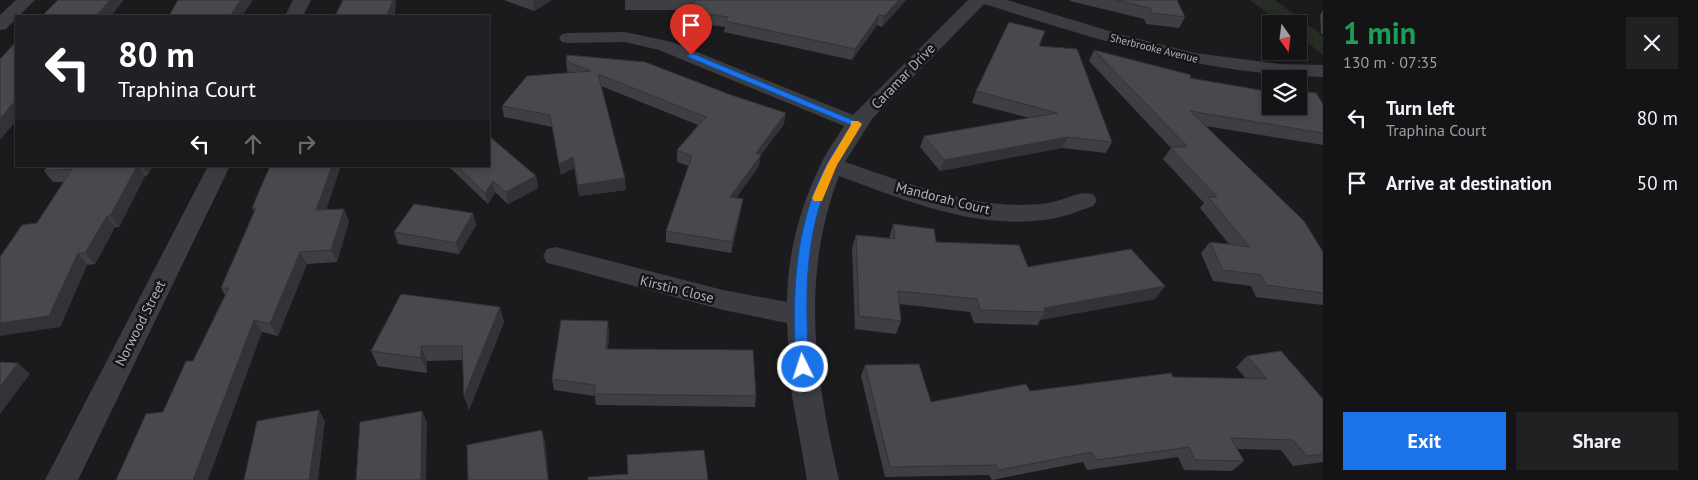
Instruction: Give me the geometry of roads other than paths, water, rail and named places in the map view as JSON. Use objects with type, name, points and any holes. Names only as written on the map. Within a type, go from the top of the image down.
[{"type":"street","points":[[0,26],[26,0]]},
{"type":"street","points":[[294,15],[302,0]]},
{"type":"street","name":"Caramar Drive","points":[[823,480],[809,413],[803,367],[800,314],[802,259],[819,194],[832,165],[857,124],[978,0]]},
{"type":"street","name":"Sherbrooke Avenue","points":[[989,0],[1163,53],[1256,69],[1323,71]]},
{"type":"street","points":[[568,38],[625,37],[665,46],[857,124]]},
{"type":"street","name":"Mandorah Court","points":[[832,165],[913,193],[980,210],[1047,212],[1085,200]]},
{"type":"street","name":"Norwood Street","points":[[60,480],[217,167]]},
{"type":"street","name":"Kirstin Close","points":[[556,256],[724,300],[800,314]]}]
